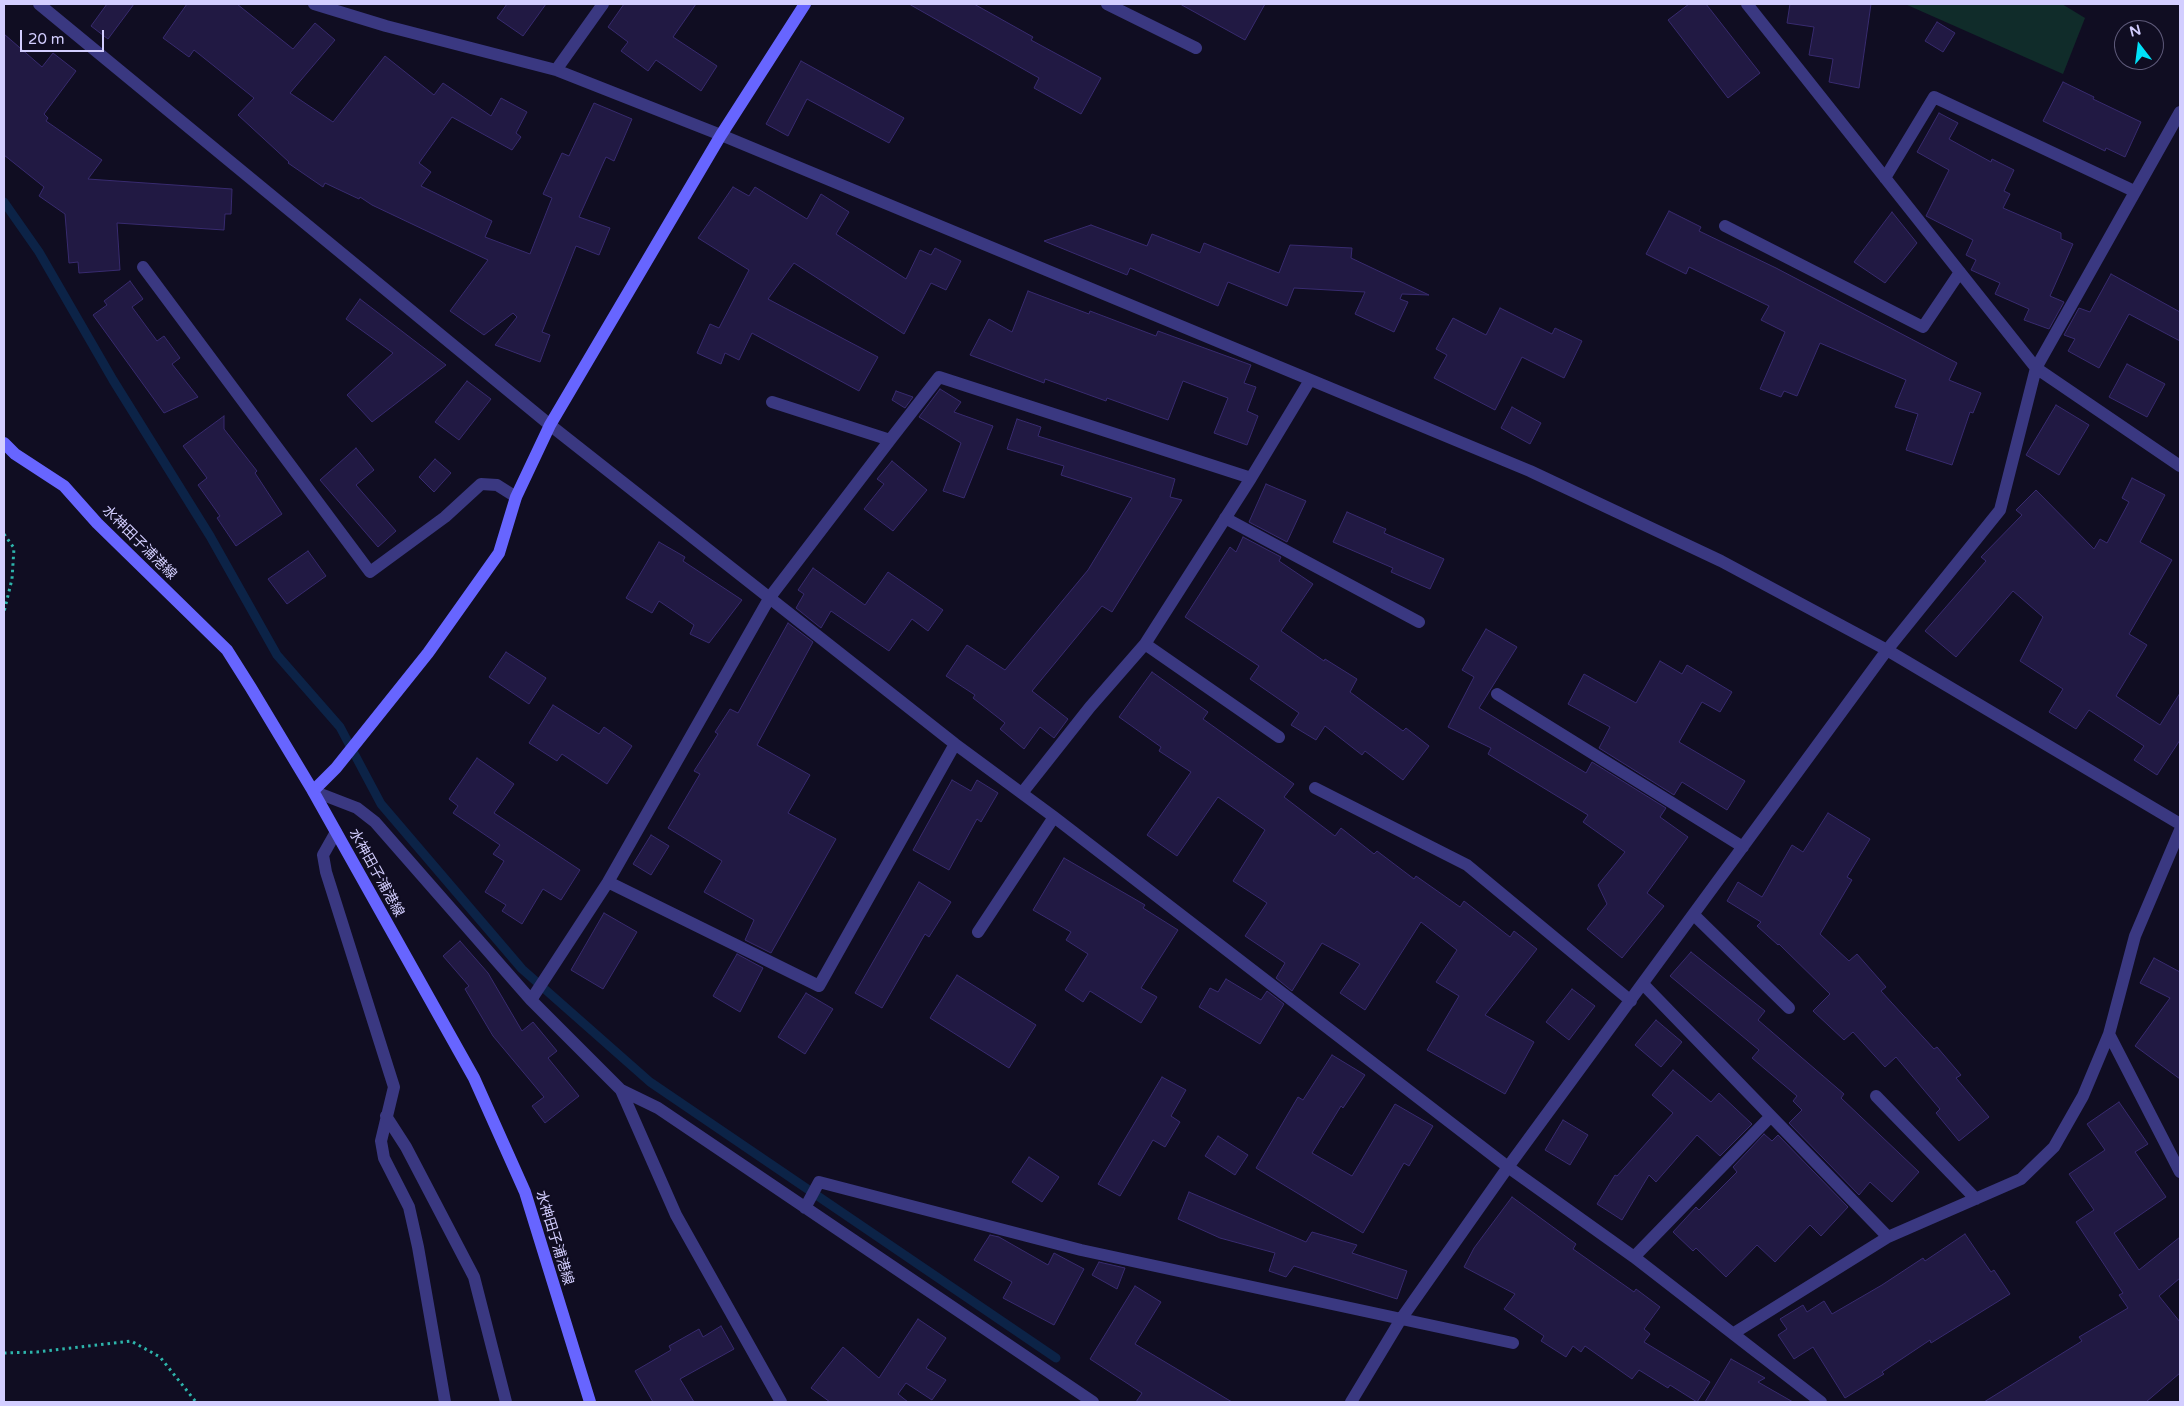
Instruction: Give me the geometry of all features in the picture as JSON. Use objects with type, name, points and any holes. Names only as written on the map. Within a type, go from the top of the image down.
[{"type":"main road","points":[[313,791],[336,768],[428,653],[499,553],[516,496],[550,424],[721,135],[805,4]]},
{"type":"main road","name":"水神田子浦港線","points":[[4,444],[15,454],[64,486],[97,523],[227,650],[313,791],[474,1078],[525,1192],[590,1402]]},
{"type":"street","points":[[39,4],[550,424],[955,744],[1054,817],[1508,1167],[1634,1257],[1821,1402]]},
{"type":"street","points":[[314,4],[386,26],[556,70],[721,135],[1530,471],[1721,561],[1887,650],[2180,824]]},
{"type":"street","points":[[556,70],[602,4]]},
{"type":"street","points":[[1107,4],[1196,48]]},
{"type":"street","points":[[1747,4],[2036,368],[2180,466]]},
{"type":"street","points":[[1885,178],[1934,98],[2134,192]]},
{"type":"street","points":[[1351,1402],[1401,1319],[1508,1167],[1887,650],[2000,510],[2036,368],[2180,112]]},
{"type":"street","points":[[1725,226],[1923,327],[1960,272]]},
{"type":"street","points":[[143,267],[370,572],[445,517],[481,484],[498,485],[516,496]]},
{"type":"street","points":[[531,1000],[608,882],[770,597],[939,377],[1251,478]]},
{"type":"street","points":[[1022,793],[1090,706],[1145,644],[1251,478],[1310,380]]},
{"type":"street","points":[[772,402],[890,440]]},
{"type":"street","points":[[1226,518],[1419,622]]},
{"type":"street","points":[[1145,644],[1280,737]]},
{"type":"street","points":[[1497,694],[1743,847]]},
{"type":"street","points":[[608,882],[820,986],[955,744]]},
{"type":"street","points":[[1315,788],[1467,865],[1631,1001]]},
{"type":"street","points":[[313,791],[357,808],[375,822],[531,1000],[621,1090],[658,1108],[1093,1402]]},
{"type":"street","points":[[978,932],[1054,817]]},
{"type":"street","points":[[1734,1333],[1888,1237],[2021,1179],[2054,1147],[2083,1096],[2109,1034],[2135,936],[2180,830]]},
{"type":"street","points":[[336,832],[323,855],[326,872],[394,1087],[381,1141],[384,1158],[409,1207],[418,1247],[445,1402]]},
{"type":"street","points":[[1694,915],[1789,1008]]},
{"type":"street","points":[[1644,984],[1888,1237]]},
{"type":"street","points":[[2109,1034],[2180,1172]]},
{"type":"street","points":[[621,1090],[676,1215],[781,1402]]},
{"type":"street","points":[[1876,1096],[1976,1199]]},
{"type":"street","points":[[386,1116],[406,1147],[474,1277],[506,1402]]},
{"type":"street","points":[[1634,1257],[1771,1116]]},
{"type":"street","points":[[805,1208],[819,1182],[1081,1250],[1513,1343]]},
{"type":"path","points":[[4,534],[14,548],[12,579],[4,612]]},
{"type":"path","points":[[4,1353],[37,1352],[131,1341],[160,1357],[196,1402]]},
{"type":"green space","points":[[1905,4],[2062,4],[2085,18],[2063,74]]},
{"type":"building","points":[[107,4],[134,4],[108,39],[91,26]]},
{"type":"building","points":[[187,4],[237,4],[293,49],[315,23],[335,40],[290,93],[333,122],[385,56],[434,95],[443,83],[491,116],[501,98],[527,112],[516,133],[521,137],[512,150],[452,117],[419,163],[431,172],[421,186],[492,221],[485,237],[530,254],[552,198],[543,194],[562,153],[569,156],[594,103],[632,119],[614,161],[606,157],[579,217],[610,228],[599,255],[576,246],[542,332],[550,335],[540,362],[495,345],[517,317],[513,313],[484,335],[450,311],[488,260],[372,205],[360,197],[359,199],[325,183],[323,187],[288,163],[238,115],[254,98],[194,50],[189,57],[163,38]]},
{"type":"building","points":[[507,4],[546,4],[523,36],[497,18]]},
{"type":"building","points":[[624,4],[696,4],[673,37],[717,66],[701,91],[656,60],[648,71],[621,51],[628,42],[608,27]]},
{"type":"building","points":[[909,4],[974,4],[1033,37],[1031,40],[1101,78],[1081,114],[1034,88],[1039,78]]},
{"type":"building","points":[[1180,4],[1265,4],[1245,40]]},
{"type":"building","points":[[1689,4],[1706,4],[1760,73],[1728,98],[1668,20]]},
{"type":"building","points":[[1790,4],[1871,4],[1859,88],[1829,82],[1833,59],[1809,55],[1814,27],[1787,23]]},
{"type":"building","points":[[1937,22],[1955,33],[1943,52],[1925,41]]},
{"type":"building","points":[[4,34],[42,67],[53,53],[76,71],[44,114],[48,118],[46,121],[102,160],[88,179],[232,189],[231,214],[225,214],[224,230],[117,223],[120,270],[79,273],[78,262],[69,263],[65,214],[39,196],[44,187],[4,155]]},
{"type":"building","points":[[801,61],[904,118],[889,143],[807,99],[788,136],[766,124]]},
{"type":"building","points":[[2063,82],[2141,122],[2125,157],[2106,148],[2105,151],[2043,121]]},
{"type":"building","points":[[1939,113],[1958,123],[1949,139],[1991,162],[1992,159],[2014,170],[2004,191],[2010,194],[2003,208],[2061,233],[2061,239],[2073,244],[2050,296],[2064,302],[2049,329],[2024,320],[2029,309],[1995,294],[2000,283],[1971,270],[1976,260],[1966,255],[1973,240],[1926,216],[1949,170],[1917,152]]},
{"type":"building","points":[[733,187],[749,196],[755,187],[807,219],[821,194],[849,212],[836,234],[906,279],[920,250],[931,255],[935,248],[961,261],[946,290],[931,283],[904,334],[794,263],[768,299],[878,357],[859,391],[752,333],[739,360],[725,353],[721,364],[697,353],[710,324],[719,328],[749,270],[698,238]]},
{"type":"building","points":[[1669,211],[1701,227],[1699,231],[1776,268],[1957,363],[1949,380],[1981,393],[1973,413],[1970,412],[1952,465],[1906,450],[1918,414],[1895,407],[1906,380],[1820,343],[1797,396],[1784,391],[1781,397],[1760,389],[1785,332],[1761,320],[1769,306],[1689,267],[1686,274],[1646,254]]},
{"type":"building","points":[[1892,212],[1917,243],[1885,283],[1854,262]]},
{"type":"building","points":[[1091,225],[1147,246],[1152,234],[1200,253],[1204,243],[1279,273],[1290,245],[1352,248],[1351,258],[1429,295],[1402,294],[1400,299],[1408,302],[1394,332],[1355,314],[1365,292],[1294,288],[1287,306],[1228,282],[1218,306],[1130,268],[1127,275],[1044,241]]},
{"type":"building","points":[[2111,274],[2180,312],[2180,341],[2129,314],[2099,368],[2068,351],[2075,339],[2064,335],[2079,308],[2090,312]]},
{"type":"building","points":[[130,281],[143,299],[132,307],[157,341],[164,336],[180,358],[172,364],[198,397],[164,413],[93,315],[107,305],[104,301]]},
{"type":"building","points":[[1028,291],[1089,314],[1090,311],[1156,336],[1158,331],[1251,365],[1244,383],[1256,387],[1247,411],[1258,416],[1247,445],[1214,433],[1228,398],[1183,381],[1168,420],[1107,398],[1106,401],[1045,379],[1044,383],[970,355],[989,319],[1012,332]]},
{"type":"building","points":[[360,299],[446,365],[372,422],[347,395],[393,353],[346,319]]},
{"type":"building","points":[[1500,308],[1552,334],[1555,328],[1582,341],[1564,378],[1522,357],[1495,410],[1434,378],[1447,355],[1436,349],[1453,318],[1486,335]]},
{"type":"building","points":[[2127,364],[2165,384],[2147,417],[2109,397]]},
{"type":"building","points":[[467,381],[491,399],[459,440],[435,422]]},
{"type":"building","points":[[940,389],[961,402],[954,412],[993,426],[964,498],[943,491],[961,443],[919,417]]},
{"type":"building","points":[[896,391],[913,397],[905,408],[892,400]]},
{"type":"building","points":[[2056,405],[2089,425],[2059,475],[2026,455]]},
{"type":"building","points":[[1512,407],[1541,423],[1530,444],[1501,428]]},
{"type":"building","points":[[224,416],[224,429],[257,471],[255,473],[282,514],[236,546],[217,518],[220,516],[198,485],[207,478],[183,446]]},
{"type":"building","points":[[1017,419],[1041,427],[1038,436],[1175,479],[1170,497],[1182,500],[1112,612],[1102,606],[1032,691],[1068,719],[1054,738],[1040,727],[1024,749],[1000,729],[1005,723],[973,698],[975,695],[946,676],[967,645],[1005,670],[1088,570],[1132,498],[1061,475],[1064,466],[1007,449]]},
{"type":"building","points":[[356,448],[374,470],[356,485],[396,531],[378,547],[320,480]]},
{"type":"building","points":[[435,459],[451,473],[434,492],[419,477]]},
{"type":"building","points":[[892,461],[927,490],[893,531],[864,509],[884,484],[877,479]]},
{"type":"building","points":[[2132,478],[2165,495],[2140,542],[2172,560],[2129,634],[2147,645],[2116,696],[2160,725],[2180,693],[2180,740],[2157,775],[2134,760],[2144,746],[2089,710],[2076,729],[2049,712],[2063,689],[2020,661],[2043,617],[2013,591],[1956,657],[1925,631],[1986,561],[1981,557],[2022,515],[2016,510],[2036,490],[2094,549],[2100,539],[2107,543],[2129,502],[2122,498]]},
{"type":"building","points":[[1266,484],[1306,501],[1287,542],[1249,522]]},
{"type":"building","points":[[1347,512],[1386,529],[1384,533],[1444,559],[1430,589],[1391,572],[1393,568],[1333,542]]},
{"type":"building","points":[[1243,537],[1281,557],[1279,561],[1313,584],[1281,631],[1324,661],[1325,659],[1357,679],[1350,692],[1403,731],[1406,728],[1429,746],[1403,780],[1365,751],[1362,755],[1325,726],[1316,740],[1291,725],[1299,713],[1250,679],[1259,666],[1185,617],[1230,547],[1236,552]]},
{"type":"building","points":[[659,542],[685,557],[683,561],[742,600],[709,643],[690,634],[694,625],[659,601],[652,613],[626,598]]},
{"type":"building","points":[[308,551],[326,576],[287,604],[268,579]]},
{"type":"building","points":[[813,568],[865,605],[888,572],[943,610],[928,631],[912,619],[889,651],[831,611],[821,628],[796,608],[804,594],[798,590]]},
{"type":"building","points":[[788,623],[813,642],[757,745],[810,775],[788,813],[836,839],[771,953],[745,940],[754,920],[704,892],[722,861],[668,828],[700,774],[694,771],[718,734],[715,732],[730,709],[738,713]]},
{"type":"building","points":[[1486,629],[1517,647],[1479,708],[1586,773],[1592,762],[1666,808],[1660,817],[1688,837],[1647,893],[1664,906],[1622,958],[1587,929],[1607,904],[1598,885],[1625,852],[1583,822],[1588,815],[1488,754],[1491,748],[1448,727],[1474,677],[1462,670]]},
{"type":"building","points":[[506,652],[546,678],[529,704],[489,677]]},
{"type":"building","points":[[1660,661],[1682,674],[1687,665],[1732,692],[1720,712],[1702,702],[1679,742],[1745,781],[1727,810],[1682,782],[1674,795],[1599,748],[1610,727],[1568,704],[1584,674],[1636,703]]},
{"type":"building","points":[[1152,672],[1208,712],[1203,719],[1294,784],[1284,797],[1335,836],[1341,828],[1374,854],[1377,851],[1414,879],[1416,876],[1460,907],[1464,901],[1510,937],[1514,931],[1537,949],[1485,1015],[1534,1042],[1505,1094],[1427,1050],[1459,996],[1436,982],[1457,950],[1421,922],[1365,1010],[1340,993],[1360,964],[1322,943],[1292,991],[1276,978],[1285,963],[1245,936],[1267,903],[1233,881],[1265,830],[1218,797],[1177,856],[1147,835],[1191,772],[1159,751],[1161,747],[1119,717]]},
{"type":"building","points":[[553,705],[599,734],[604,727],[632,746],[607,784],[562,754],[557,761],[529,743]]},
{"type":"building","points":[[477,758],[514,784],[494,813],[580,870],[561,900],[543,889],[522,924],[502,911],[506,905],[485,892],[504,861],[493,854],[500,845],[453,813],[458,806],[449,799]]},
{"type":"building","points":[[952,780],[971,791],[977,780],[998,793],[981,822],[977,819],[949,870],[913,850]]},
{"type":"building","points":[[1828,813],[1870,839],[1847,877],[1852,880],[1820,934],[1849,961],[1857,954],[1886,987],[1881,991],[1934,1049],[1937,1047],[1961,1075],[1956,1078],[1989,1117],[1959,1141],[1936,1113],[1940,1109],[1896,1057],[1885,1067],[1853,1032],[1844,1040],[1813,1011],[1830,994],[1779,944],[1757,926],[1761,922],[1727,901],[1738,882],[1762,897],[1792,845],[1803,852]]},
{"type":"building","points":[[651,835],[669,846],[651,875],[633,864]]},
{"type":"building","points":[[1064,858],[1145,905],[1143,908],[1178,930],[1141,988],[1157,997],[1141,1023],[1090,991],[1083,1002],[1065,990],[1088,954],[1066,940],[1071,932],[1033,910]]},
{"type":"building","points":[[919,882],[951,902],[929,937],[925,934],[882,1008],[855,993]]},
{"type":"building","points":[[604,913],[637,932],[603,989],[571,970]]},
{"type":"building","points":[[460,941],[488,973],[522,1031],[533,1022],[557,1051],[548,1058],[579,1096],[545,1123],[532,1106],[544,1097],[493,1036],[465,989],[469,986],[443,956]]},
{"type":"building","points":[[1691,952],[1765,1011],[1758,1020],[1844,1094],[1841,1098],[1919,1172],[1892,1202],[1870,1182],[1859,1195],[1789,1123],[1802,1110],[1793,1101],[1797,1096],[1752,1058],[1759,1050],[1670,976]]},
{"type":"building","points":[[737,954],[763,968],[740,1012],[713,996]]},
{"type":"building","points":[[2154,958],[2180,972],[2180,1079],[2135,1046],[2170,998],[2140,983]]},
{"type":"building","points":[[957,975],[1036,1025],[1009,1068],[930,1018]]},
{"type":"building","points":[[1226,979],[1261,1000],[1267,991],[1284,1004],[1260,1044],[1199,1007],[1210,988],[1218,992]]},
{"type":"building","points":[[1572,989],[1595,1006],[1569,1040],[1546,1022]]},
{"type":"building","points":[[806,993],[833,1009],[805,1054],[778,1037]]},
{"type":"building","points":[[1656,1020],[1682,1042],[1661,1067],[1635,1045]]},
{"type":"building","points":[[1332,1055],[1365,1075],[1343,1108],[1341,1106],[1312,1153],[1352,1176],[1395,1104],[1433,1126],[1409,1166],[1404,1163],[1363,1233],[1256,1168],[1298,1097],[1303,1100]]},
{"type":"building","points":[[1673,1070],[1711,1102],[1719,1093],[1752,1124],[1720,1156],[1697,1135],[1656,1182],[1649,1175],[1622,1220],[1597,1204],[1615,1175],[1617,1176],[1673,1113],[1652,1095]]},
{"type":"building","points":[[1162,1077],[1186,1090],[1171,1116],[1180,1122],[1165,1147],[1153,1140],[1120,1196],[1098,1184]]},
{"type":"building","points":[[2119,1102],[2148,1144],[2135,1152],[2166,1197],[2114,1233],[2139,1270],[2180,1237],[2180,1278],[2159,1296],[2180,1322],[2180,1373],[2146,1402],[1984,1402],[2082,1341],[2079,1337],[2128,1308],[2119,1295],[2123,1293],[2076,1222],[2094,1210],[2069,1174],[2105,1150],[2087,1124]]},
{"type":"building","points":[[1563,1120],[1588,1135],[1570,1165],[1545,1150]]},
{"type":"building","points":[[1764,1134],[1772,1141],[1778,1135],[1848,1207],[1821,1236],[1810,1225],[1775,1262],[1757,1245],[1726,1277],[1696,1248],[1693,1251],[1673,1232],[1696,1207],[1699,1210],[1737,1172],[1733,1167]]},
{"type":"building","points":[[1218,1136],[1248,1155],[1235,1175],[1205,1156]]},
{"type":"building","points":[[1029,1157],[1059,1177],[1042,1202],[1012,1182]]},
{"type":"building","points":[[1189,1192],[1306,1242],[1312,1232],[1357,1245],[1352,1253],[1407,1271],[1397,1299],[1294,1266],[1286,1277],[1269,1271],[1275,1253],[1220,1238],[1178,1219]]},
{"type":"building","points":[[1512,1197],[1576,1244],[1573,1249],[1634,1292],[1636,1289],[1660,1307],[1644,1329],[1650,1334],[1644,1342],[1710,1382],[1697,1402],[1670,1385],[1668,1388],[1639,1370],[1632,1379],[1585,1346],[1581,1352],[1573,1346],[1566,1357],[1541,1341],[1544,1336],[1504,1309],[1515,1294],[1464,1267],[1474,1248]]},
{"type":"building","points":[[1965,1234],[1991,1272],[1994,1270],[2010,1294],[1931,1343],[1930,1340],[1882,1372],[1884,1374],[1845,1398],[1813,1347],[1794,1359],[1778,1335],[1787,1329],[1780,1319],[1803,1305],[1807,1312],[1824,1301],[1832,1314],[1882,1285],[1923,1258],[1925,1261]]},
{"type":"building","points":[[990,1235],[999,1237],[1048,1265],[1054,1253],[1084,1269],[1054,1325],[1003,1298],[1012,1282],[974,1260]]},
{"type":"building","points":[[1099,1262],[1125,1268],[1117,1289],[1092,1275]]},
{"type":"building","points":[[1135,1286],[1161,1302],[1135,1344],[1232,1402],[1136,1402],[1142,1393],[1090,1359]]},
{"type":"building","points":[[918,1319],[946,1338],[926,1368],[946,1380],[932,1400],[906,1383],[898,1394],[908,1402],[830,1402],[811,1388],[843,1347],[879,1378]]},
{"type":"building","points":[[721,1326],[734,1349],[680,1379],[694,1402],[653,1402],[635,1371],[671,1350],[669,1346],[699,1329],[703,1337]]},
{"type":"building","points":[[1731,1359],[1765,1378],[1758,1382],[1793,1402],[1705,1402]]},
{"type":"waterway","points":[[4,202],[39,252],[113,380],[210,536],[277,655],[340,727],[381,804],[522,969],[650,1082],[1056,1358]]}]
